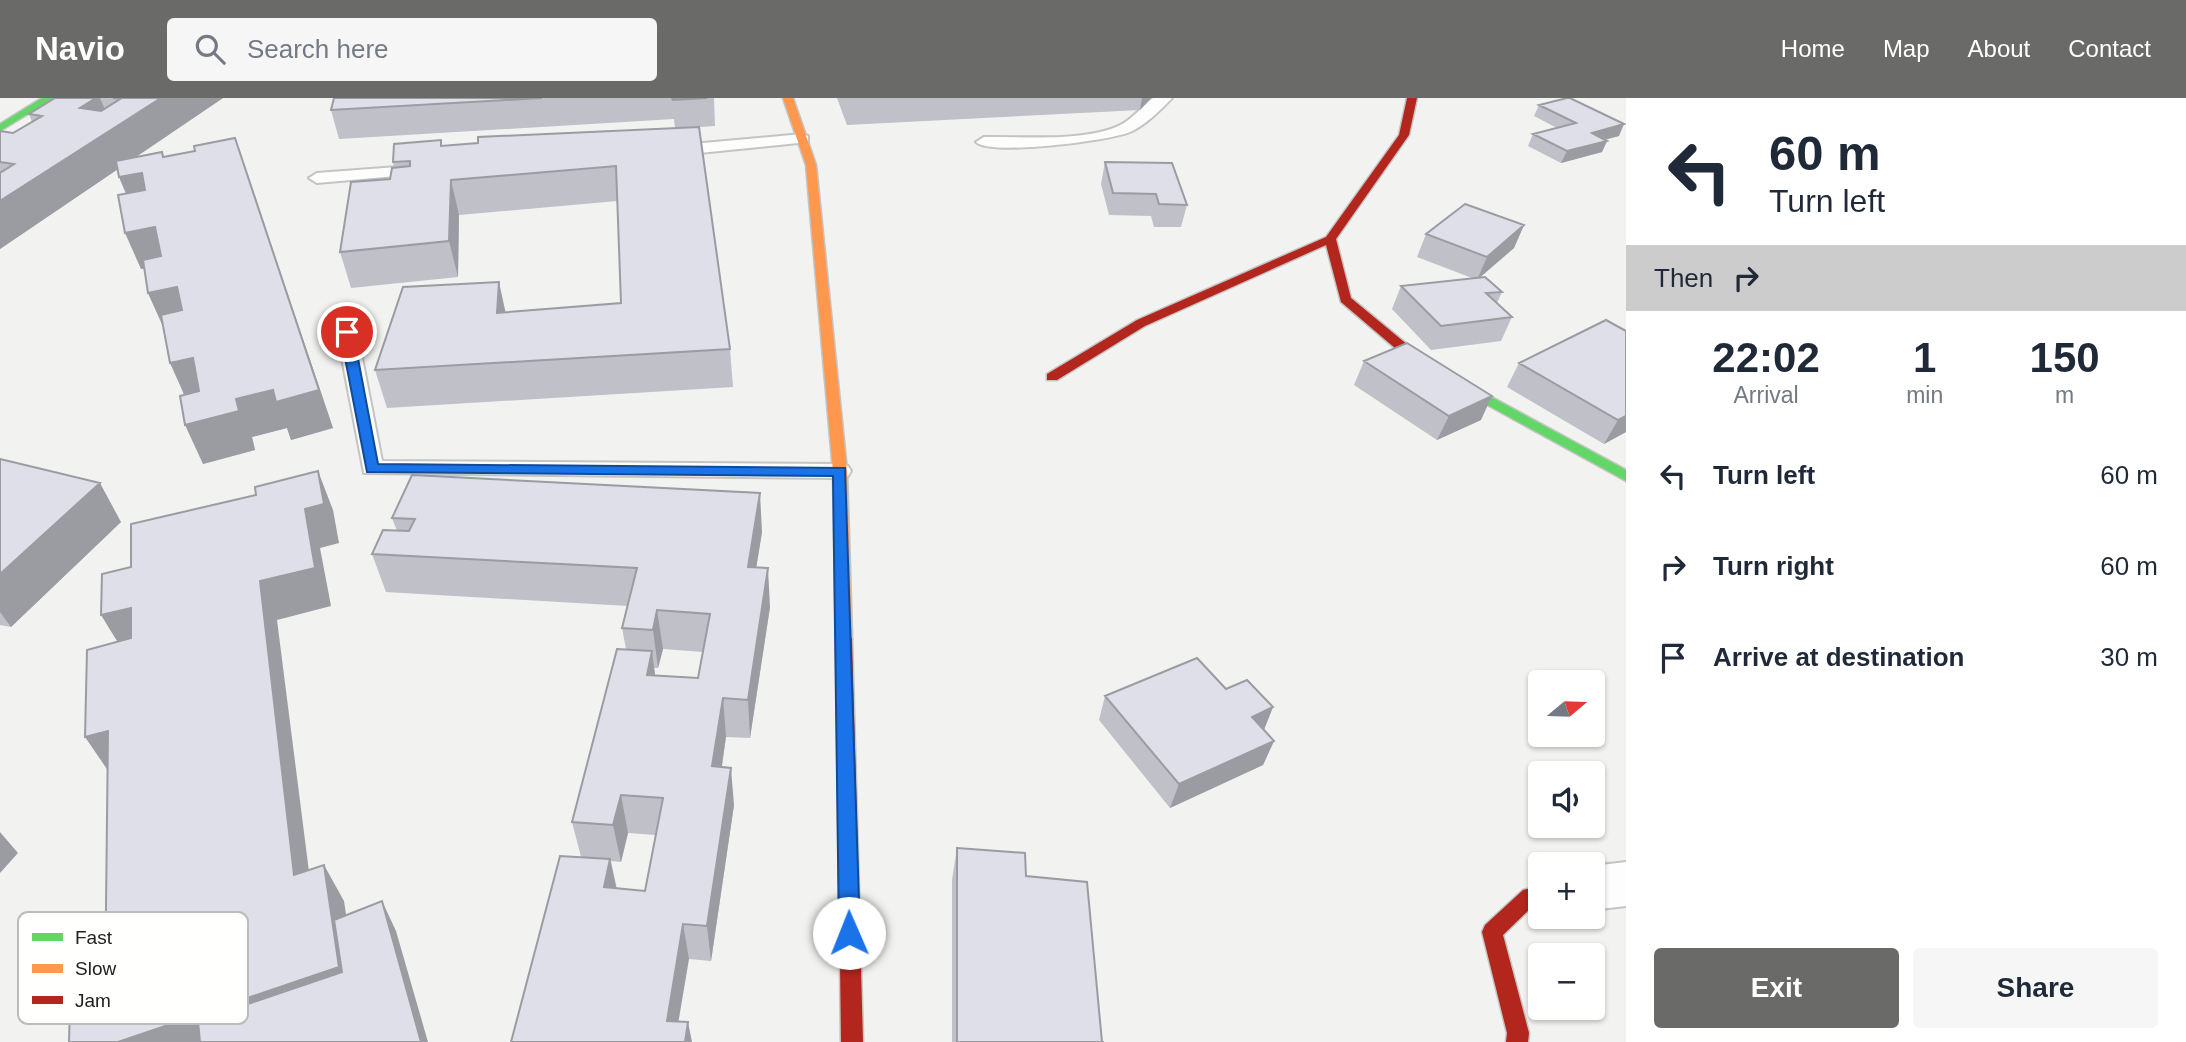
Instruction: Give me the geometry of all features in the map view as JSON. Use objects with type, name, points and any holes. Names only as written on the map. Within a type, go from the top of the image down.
[{"type":"street","points":[[0,128],[49,98]]},
{"type":"street","points":[[788,98],[811,165],[840,471],[852,1042]]},
{"type":"street","points":[[1052,377],[1141,323],[1331,239],[1404,135],[1412,98]]},
{"type":"street","points":[[1331,239],[1345,299],[1421,363],[1626,476]]},
{"type":"street","points":[[1605,886],[1626,884]]},
{"type":"street","points":[[1517,1042],[1518,1033],[1493,932],[1528,898]]},
{"type":"lane","points":[[984,142],[1100,136],[1127,128],[1152,104],[1164,98]]},
{"type":"lane","points":[[657,152],[802,139]]},
{"type":"lane","points":[[317,178],[440,169]]},
{"type":"lane","points":[[347,332],[372,468],[840,471]]},
{"type":"building","points":[[55,98],[96,98],[80,108],[101,111],[120,99],[113,98],[161,98],[0,201],[0,173],[14,164],[0,162],[0,131],[13,133],[42,116],[29,114]]},
{"type":"building","points":[[334,98],[542,98],[331,110]]},
{"type":"building","points":[[672,98],[707,98],[673,100]]},
{"type":"building","points":[[1567,98],[1624,124],[1592,133],[1607,141],[1567,151],[1533,134],[1576,123],[1539,105]]},
{"type":"building","points":[[699,127],[730,349],[375,370],[403,287],[499,282],[497,313],[621,303],[616,166],[451,180],[449,241],[340,252],[351,182],[390,179],[392,168],[410,166],[410,161],[393,162],[394,144],[441,140],[441,146],[478,143],[478,137]]},
{"type":"building","points":[[235,138],[319,390],[276,402],[273,390],[236,399],[239,411],[185,425],[180,396],[199,391],[193,358],[170,363],[161,315],[182,310],[177,287],[148,293],[143,260],[161,256],[155,227],[125,233],[118,195],[145,190],[142,173],[119,177],[116,161],[162,152],[163,157],[195,151],[194,146]]},
{"type":"building","points":[[1105,162],[1172,163],[1187,205],[1159,204],[1156,194],[1113,193]]},
{"type":"building","points":[[1465,204],[1524,225],[1487,257],[1426,234]]},
{"type":"building","points":[[1485,277],[1502,292],[1486,293],[1512,317],[1441,326],[1401,286]]},
{"type":"building","points":[[1606,320],[1626,331],[1626,416],[1618,420],[1519,363]]},
{"type":"building","points":[[1407,343],[1492,396],[1449,416],[1364,361]]},
{"type":"building","points":[[0,459],[100,483],[0,574]]},
{"type":"building","points":[[318,471],[324,504],[305,509],[315,568],[260,581],[294,875],[324,865],[339,967],[248,998],[248,912],[106,912],[108,731],[85,737],[87,650],[131,638],[131,608],[101,615],[102,574],[131,567],[131,524],[256,495],[255,487]]},
{"type":"building","points":[[412,475],[760,493],[748,567],[768,568],[748,700],[723,698],[712,766],[731,768],[707,926],[683,924],[667,1021],[688,1022],[685,1042],[511,1042],[560,856],[610,859],[604,887],[645,891],[663,798],[621,795],[613,825],[572,822],[617,649],[652,651],[647,675],[698,678],[710,614],[657,610],[653,630],[622,628],[637,568],[372,554],[383,530],[409,531],[415,519],[392,518]]},
{"type":"building","points":[[1197,658],[1226,689],[1247,680],[1273,707],[1252,717],[1274,741],[1179,784],[1105,696]]},
{"type":"building","points":[[957,848],[1025,853],[1026,876],[1087,882],[1102,1042],[957,1042]]},
{"type":"building","points":[[382,901],[421,1042],[200,1042],[198,1024],[248,1024],[248,1004],[342,972],[334,920]]},
{"type":"building","points":[[69,1024],[171,1024],[118,1042],[69,1042]]},
{"type":"traffic: fast","points":[[0,128],[49,98]]},
{"type":"traffic: fast","points":[[1436,371],[1626,476]]},
{"type":"traffic: slow","points":[[788,98],[811,165],[840,471],[844,639]]},
{"type":"traffic: jam","points":[[1412,98],[1404,135],[1330,239],[1345,299],[1421,363],[1436,371]]},
{"type":"traffic: jam","points":[[1052,377],[1141,323],[1330,239]]},
{"type":"traffic: jam","points":[[844,639],[852,1042]]},
{"type":"traffic: jam","points":[[1517,1042],[1518,1033],[1492,932],[1528,898]]},
{"type":"route","points":[[347,332],[372,468],[840,471],[849,933]]}]
